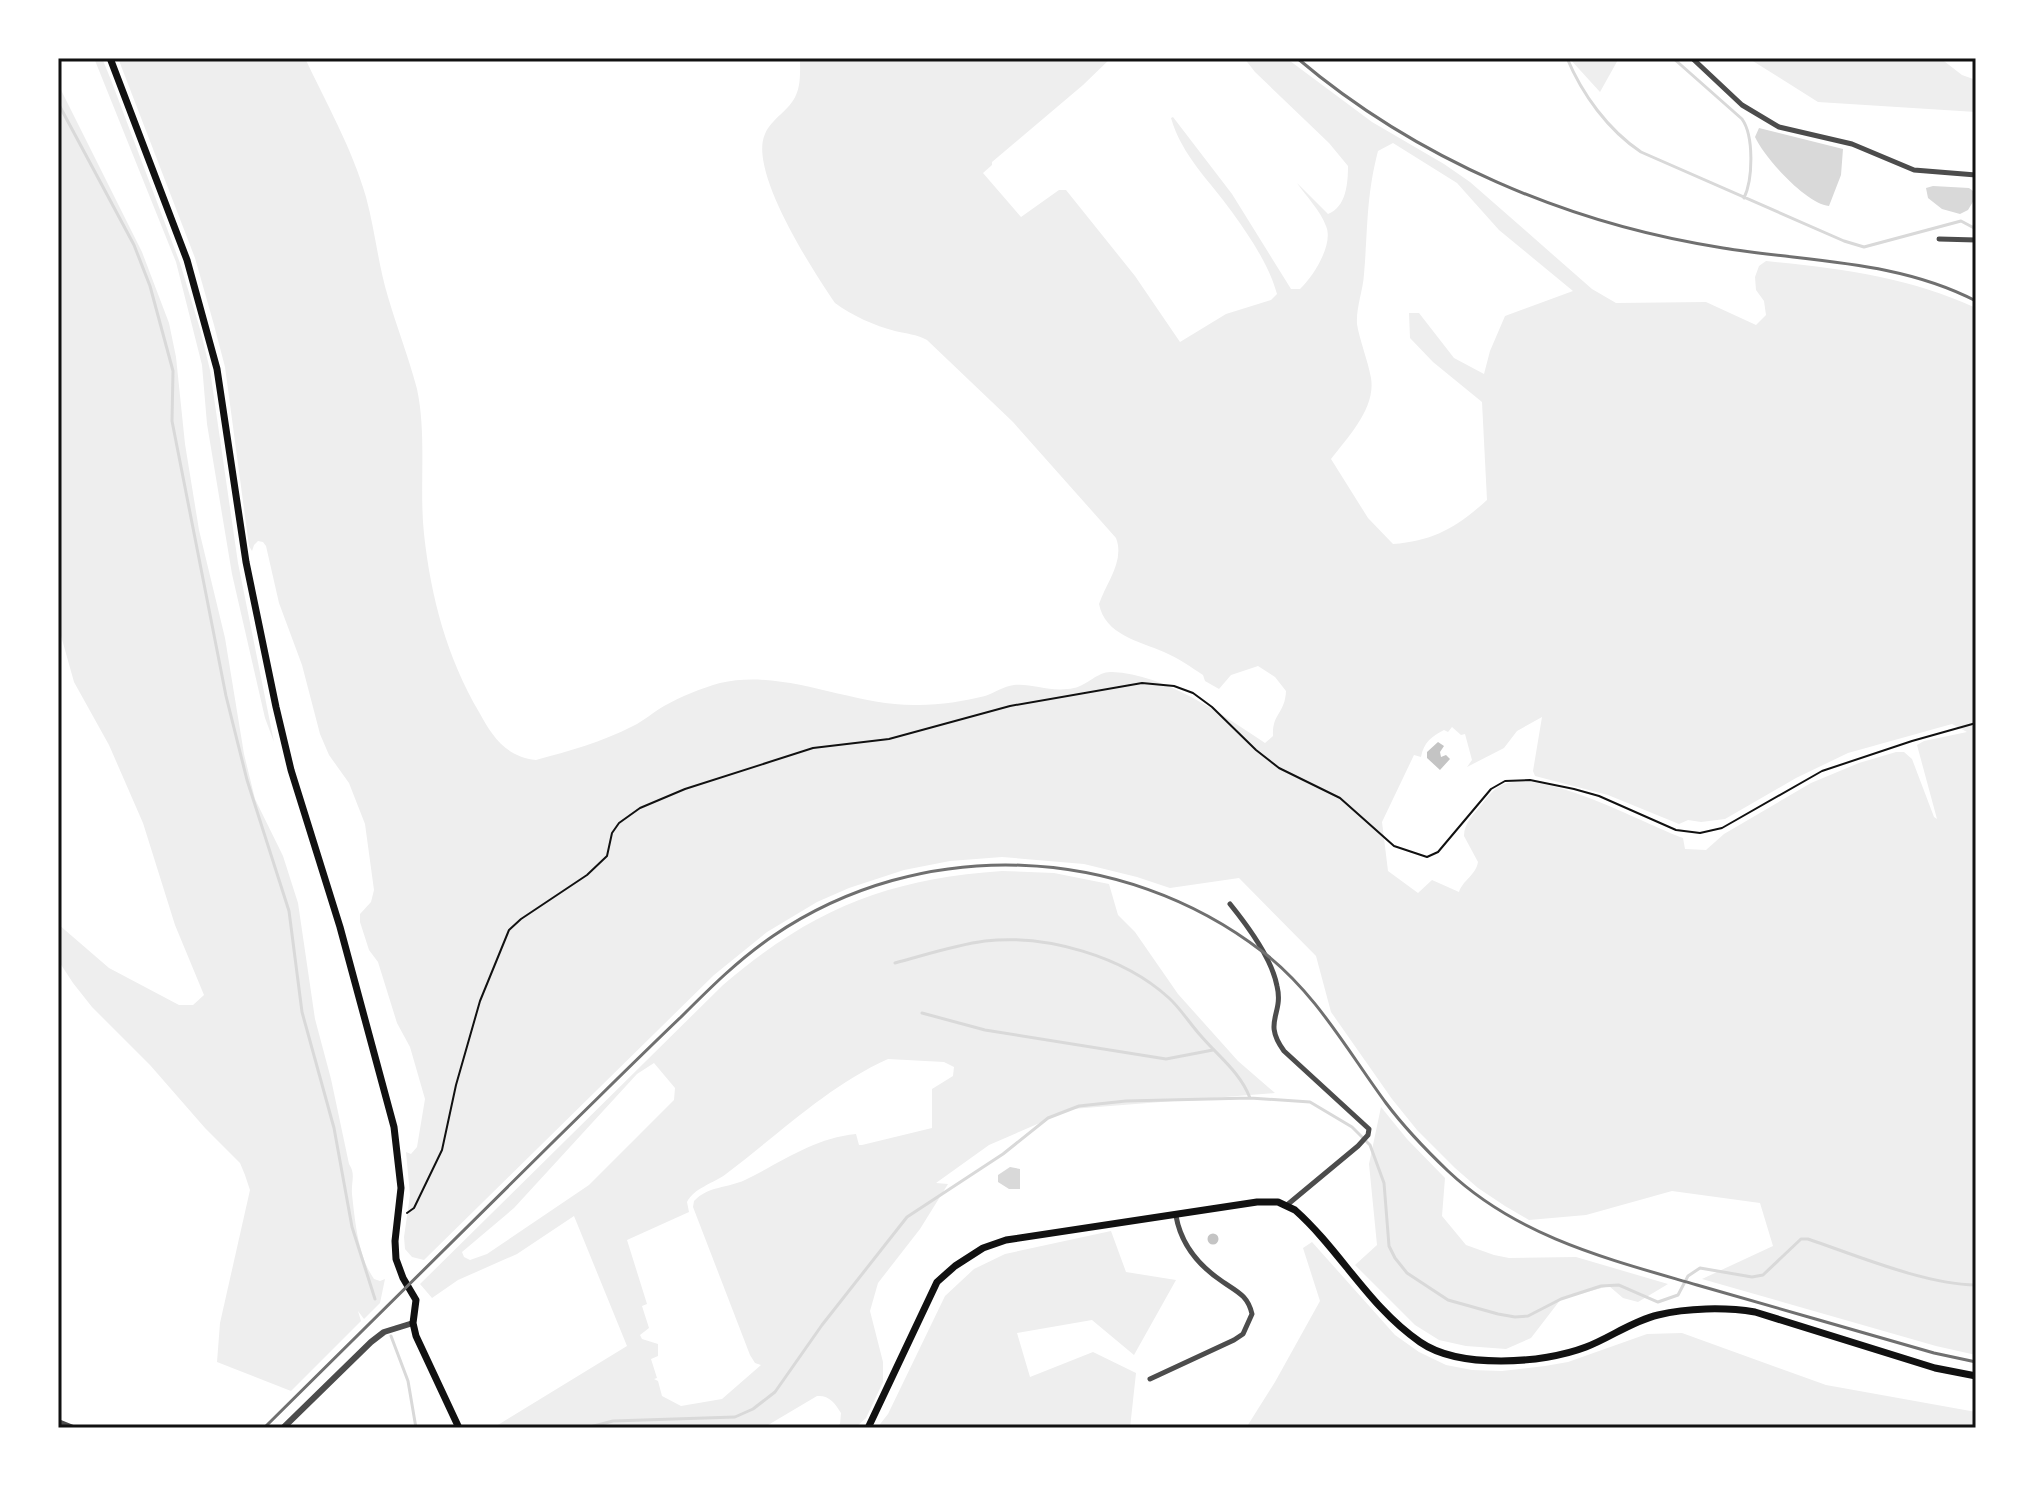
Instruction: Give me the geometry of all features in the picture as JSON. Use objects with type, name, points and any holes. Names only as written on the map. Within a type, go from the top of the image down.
[{"type":"main road","points":[[110,58],[187,260],[207,327],[217,369],[246,562],[276,707],[291,770],[340,927],[394,1127],[401,1188],[396,1259],[416,1300],[413,1323],[416,1336],[459,1428]]},
{"type":"main road","points":[[868,1428],[932,1292],[944,1275],[983,1248],[1006,1240],[1257,1202],[1287,1205],[1305,1218],[1347,1271],[1400,1327],[1443,1354],[1494,1360],[1565,1354],[1661,1314],[1732,1309],[1755,1312],[1935,1368],[1976,1376]]},
{"type":"street","points":[[1692,58],[1742,105],[1779,127],[1852,144],[1914,170],[1976,175]]},
{"type":"street","points":[[1939,239],[1976,241]]},
{"type":"street","points":[[1230,904],[1252,931],[1276,981],[1278,992],[1272,1029],[1275,1038],[1294,1061],[1369,1129],[1368,1135],[1358,1146],[1287,1205]]},
{"type":"street","points":[[1150,1379],[1234,1340],[1243,1334],[1251,1320],[1251,1309],[1244,1296],[1212,1274],[1188,1250],[1179,1234],[1176,1216]]},
{"type":"street","points":[[283,1428],[371,1342],[393,1328],[413,1323]]},
{"type":"street","points":[[58,1422],[73,1428]]},
{"type":"path","points":[[399,1217],[414,1208],[442,1150],[456,1085],[480,1001],[509,930],[587,875],[607,856],[612,833],[619,823],[640,808],[787,754],[889,739],[1010,706],[1142,683],[1174,686],[1193,693],[1279,768],[1340,798],[1386,841],[1427,857],[1438,852],[1491,789],[1505,781],[1530,780],[1574,789],[1599,796],[1676,830],[1700,833],[1722,828],[1822,771],[1976,723]]},
{"type":"shaded area","points":[[94,58],[102,58],[111,80],[180,263],[200,329],[210,370],[238,563],[274,742],[265,718],[232,574],[207,424],[202,365],[176,262]]},
{"type":"shaded area","points":[[118,58],[305,58],[360,179],[385,285],[417,389],[422,425],[424,534],[431,581],[449,648],[489,729],[508,750],[536,760],[609,737],[699,690],[745,680],[770,680],[869,700],[919,705],[977,698],[1014,685],[1074,688],[1102,674],[1132,674],[1193,698],[1265,743],[1273,736],[1274,722],[1286,691],[1275,677],[1258,666],[1231,675],[1219,689],[1179,660],[1116,630],[1102,615],[1099,604],[1116,563],[1116,538],[1013,422],[927,340],[871,323],[835,303],[785,220],[766,172],[762,151],[768,128],[796,95],[800,58],[1111,58],[983,173],[1021,217],[1059,190],[1066,190],[1135,276],[1180,342],[1226,314],[1271,300],[1277,294],[1258,252],[1189,156],[1171,118],[1232,194],[1291,289],[1300,289],[1311,277],[1325,251],[1328,233],[1320,214],[1297,183],[1328,214],[1339,206],[1346,187],[1348,166],[1244,58],[1286,58],[1372,122],[1470,182],[1592,289],[1616,303],[1706,302],[1756,325],[1766,315],[1764,301],[1756,290],[1755,277],[1759,266],[1766,261],[1899,281],[1976,308],[1976,1355],[1702,1279],[1773,1246],[1760,1203],[1672,1191],[1586,1215],[1529,1220],[1505,1206],[1478,1188],[1417,1130],[1331,1012],[1316,956],[1239,878],[1170,888],[1084,864],[1002,857],[950,861],[904,870],[817,902],[767,932],[714,975],[424,1260],[412,1257],[405,1249],[404,1237],[410,1195],[406,1152],[411,1154],[417,1147],[425,1099],[410,1047],[397,1023],[378,962],[369,950],[360,922],[360,914],[371,902],[374,890],[365,824],[349,783],[329,755],[320,734],[302,665],[279,603],[266,546],[258,541],[252,551],[249,546],[225,367],[195,258]],"holes":[[[1393,143],[1457,183],[1499,230],[1573,291],[1505,316],[1484,374],[1454,358],[1419,313],[1409,313],[1410,338],[1433,362],[1482,402],[1487,500],[1444,531],[1421,540],[1393,544],[1368,518],[1331,459],[1359,422],[1369,400],[1371,378],[1357,318],[1374,168],[1378,151]],[[1542,717],[1533,771],[1535,776],[1608,795],[1679,824],[1688,820],[1725,819],[1796,778],[1848,753],[1952,724],[1967,732],[1917,745],[1937,819],[1912,759],[1904,752],[1859,763],[1811,783],[1724,834],[1706,850],[1685,849],[1683,838],[1594,800],[1544,784],[1522,781],[1497,788],[1468,823],[1464,836],[1478,862],[1459,892],[1432,880],[1418,893],[1388,871],[1382,822],[1414,755],[1421,757],[1429,740],[1452,727],[1461,735],[1465,734],[1472,760],[1467,767],[1504,748],[1517,731]]]},
{"type":"shaded area","points":[[1569,58],[1619,58],[1600,92]]},
{"type":"shaded area","points":[[1748,58],[1940,58],[1962,75],[1976,80],[1976,112],[1818,102]]},
{"type":"shaded area","points":[[58,84],[142,252],[169,323],[199,530],[225,638],[244,754],[255,799],[283,856],[298,903],[315,1019],[352,1171],[352,1194],[361,1249],[374,1279],[385,1279],[380,1303],[364,1319],[358,1311],[361,1321],[291,1391],[217,1362],[220,1323],[250,1190],[240,1163],[92,1007],[58,960],[58,924],[109,968],[179,1005],[193,1005],[204,995],[175,925],[143,823],[109,745],[74,682],[58,625]]},
{"type":"shaded area","points":[[1759,128],[1843,149],[1841,175],[1829,206],[1798,189],[1776,167],[1755,137]]},
{"type":"shaded area","points":[[1926,188],[1969,188],[1973,191],[1974,200],[1968,210],[1960,214],[1942,209],[1928,198]]},
{"type":"shaded area","points":[[1002,871],[1054,873],[1109,884],[1118,915],[1135,932],[1178,994],[1238,1061],[1275,1093],[1072,1109],[989,1145],[936,1183],[948,1184],[920,1229],[878,1283],[870,1311],[883,1362],[883,1382],[866,1418],[855,1428],[835,1428],[840,1424],[841,1413],[831,1400],[817,1396],[763,1428],[493,1428],[627,1346],[574,1216],[517,1254],[458,1280],[432,1298],[420,1284],[723,985],[756,959],[788,936],[853,902],[922,882]],"holes":[[[888,1059],[944,1062],[954,1067],[953,1076],[932,1089],[932,1128],[862,1145],[859,1145],[856,1134],[826,1140],[739,1183],[705,1193],[694,1201],[693,1207],[750,1355],[755,1363],[761,1365],[722,1399],[681,1406],[662,1396],[658,1381],[654,1379],[657,1378],[651,1359],[658,1356],[658,1344],[642,1339],[640,1335],[649,1328],[642,1306],[647,1304],[627,1240],[689,1212],[687,1202],[694,1193],[726,1174],[824,1097]],[[654,1063],[675,1088],[674,1100],[589,1185],[487,1254],[470,1260],[464,1257],[462,1252],[514,1208],[637,1074]]]},
{"type":"shaded area","points":[[1381,1107],[1445,1178],[1442,1216],[1466,1245],[1509,1258],[1576,1257],[1668,1284],[1638,1302],[1623,1298],[1609,1286],[1561,1299],[1531,1338],[1506,1349],[1439,1340],[1415,1325],[1355,1265],[1377,1245],[1369,1164]]},
{"type":"shaded area","points":[[1010,1167],[1020,1169],[1020,1189],[1009,1189],[998,1182],[998,1175]]},
{"type":"shaded area","points":[[1111,1231],[1126,1272],[1176,1280],[1134,1355],[1092,1320],[1017,1333],[1030,1377],[1093,1352],[1136,1373],[1130,1428],[877,1428],[888,1414],[945,1296],[974,1269],[1005,1254]]},
{"type":"shaded area","points":[[1312,1242],[1395,1335],[1419,1352],[1446,1365],[1502,1371],[1545,1366],[1568,1362],[1647,1334],[1682,1333],[1826,1385],[1976,1412],[1976,1428],[1246,1428],[1320,1301],[1303,1248]]},
{"type":"building","points":[[1438,742],[1444,746],[1441,757],[1446,755],[1450,759],[1440,770],[1427,758],[1427,752]]},
{"type":"building","points":[[1213,1234],[1218,1239],[1213,1244],[1208,1239]]},
{"type":"waterway","points":[[1567,58],[1597,110],[1641,152],[1844,241],[1864,247],[1961,221],[1976,229]]},
{"type":"waterway","points":[[1673,58],[1746,126],[1751,158],[1744,198]]},
{"type":"waterway","points":[[58,103],[134,245],[150,286],[173,371],[172,421],[226,696],[247,780],[289,911],[302,1012],[334,1128],[352,1227],[375,1299]]},
{"type":"waterway","points":[[895,963],[962,945],[1009,940],[1058,945],[1107,960],[1129,970],[1169,998],[1235,1072],[1250,1098]]},
{"type":"waterway","points":[[922,1013],[985,1030],[1166,1059],[1213,1050]]},
{"type":"waterway","points":[[586,1428],[613,1421],[735,1417],[753,1409],[775,1392],[822,1325],[907,1217],[1003,1154],[1048,1118],[1079,1106],[1126,1101],[1250,1098],[1310,1102],[1352,1127],[1370,1145],[1384,1183],[1389,1246],[1407,1273],[1448,1300],[1498,1314],[1528,1316],[1561,1299],[1601,1286],[1619,1285],[1658,1302],[1678,1295],[1688,1276],[1700,1268],[1752,1277],[1763,1275],[1801,1239],[1935,1280],[1976,1285]]},
{"type":"waterway","points":[[391,1336],[408,1381],[416,1428]]},
{"type":"railway","points":[[1297,58],[1392,127],[1496,182],[1551,204],[1665,237],[1723,248],[1852,264],[1915,277],[1976,301]]},
{"type":"railway","points":[[264,1428],[703,995],[760,945],[831,903],[892,881],[956,868],[1021,865],[1085,872],[1148,889],[1208,916],[1263,952],[1315,1004],[1386,1103],[1432,1155],[1475,1194],[1534,1229],[1630,1266],[1934,1353],[1976,1362]]}]
